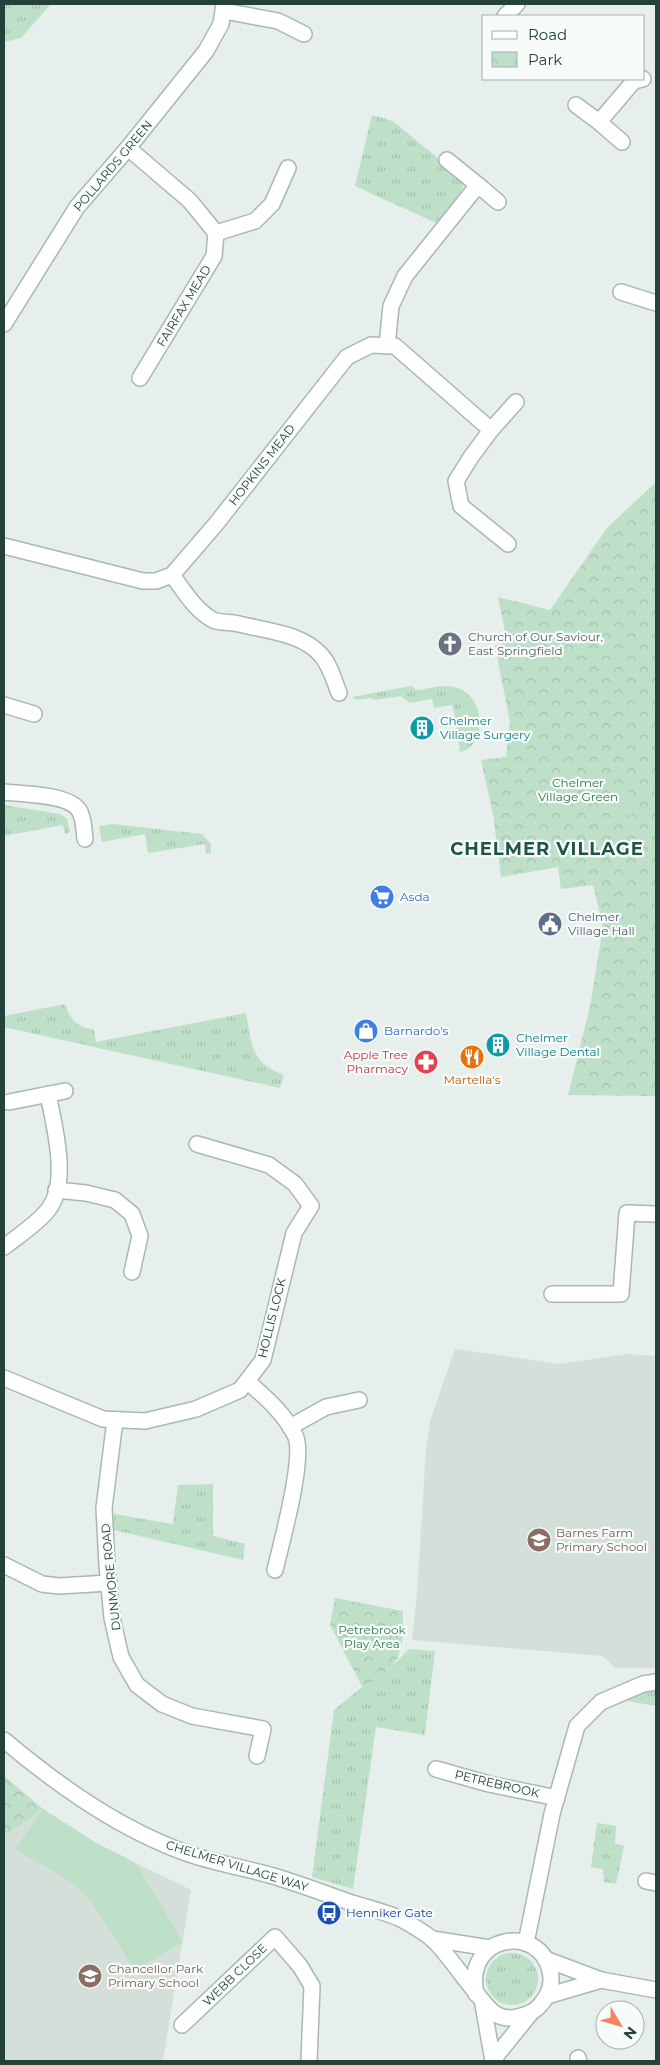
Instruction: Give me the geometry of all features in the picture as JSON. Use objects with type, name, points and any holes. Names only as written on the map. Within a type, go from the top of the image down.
[{"type":"street","points":[[506,15],[517,4]]},
{"type":"street","name":"POLLARDS GREEN","points":[[4,324],[77,207],[128,148],[206,51],[216,34],[224,7],[278,22],[304,34]]},
{"type":"street","points":[[599,122],[634,81],[638,80]]},
{"type":"street","points":[[576,104],[622,142]]},
{"type":"street","points":[[128,148],[190,202],[216,233],[255,221],[272,204],[288,168]]},
{"type":"street","points":[[447,160],[498,202]]},
{"type":"street","points":[[478,185],[404,276],[391,306],[387,346],[395,346],[491,430]]},
{"type":"street","name":"FAIRFAX MEAD","points":[[140,378],[214,256],[216,233]]},
{"type":"street","points":[[621,292],[656,302]]},
{"type":"street","name":"HOPKINS MEAD","points":[[172,574],[216,524],[347,357],[371,345],[387,346]]},
{"type":"street","points":[[508,544],[461,506],[456,481],[491,430],[516,402]]},
{"type":"street","points":[[4,546],[143,581],[156,581],[172,574],[195,606],[214,620],[301,639],[312,646],[330,668],[339,693]]},
{"type":"street","points":[[4,705],[34,714]]},
{"type":"street","points":[[4,792],[64,800],[74,805],[80,813],[85,839]]},
{"type":"street","points":[[9,1102],[64,1091]]},
{"type":"street","points":[[4,1247],[49,1210],[60,1181],[57,1144],[48,1094]]},
{"type":"street","name":"HOLLIS LOCK","points":[[4,1378],[103,1419],[145,1421],[196,1409],[240,1390],[248,1381],[264,1360],[294,1233],[311,1206],[295,1184],[269,1165],[197,1144]]},
{"type":"street","points":[[56,1190],[86,1193],[116,1200],[132,1214],[140,1236],[132,1272]]},
{"type":"street","points":[[552,1294],[621,1294],[627,1213],[656,1214]]},
{"type":"street","points":[[248,1381],[276,1407],[296,1436],[297,1472],[275,1570]]},
{"type":"street","points":[[290,1427],[326,1407],[359,1400]]},
{"type":"street","name":"DUNMORE ROAD","points":[[115,1420],[104,1508],[112,1618],[121,1657],[137,1685],[162,1704],[192,1716],[263,1729],[258,1756]]},
{"type":"street","points":[[4,1565],[42,1584],[59,1586],[109,1583]]},
{"type":"street","points":[[492,2061],[530,2014],[540,2006],[547,1996],[551,1984],[550,1971],[545,1959],[537,1950],[526,1943],[541,1862],[577,1726],[600,1702],[643,1684],[656,1682]]},
{"type":"street","name":"CHELMER VILLAGE WAY","points":[[4,1740],[41,1771],[101,1811],[154,1840],[194,1855],[274,1876],[400,1919],[432,1939],[492,2013],[517,2018],[530,2014]]},
{"type":"street","name":"PETREBROOK","points":[[436,1769],[489,1784],[557,1798]]},
{"type":"street","name":"WEBB CLOSE","points":[[182,2025],[275,1937],[300,1966],[312,1986],[309,2061]]},
{"type":"street","name":"CHELMER VILLAGE WAY","points":[[432,1939],[490,1948],[501,1942],[514,1941],[526,1943]]},
{"type":"street","points":[[490,1948],[481,1957],[476,1968],[474,1981],[480,1999],[492,2061]]},
{"type":"street","points":[[545,1959],[601,1980],[656,1990]]},
{"type":"street","points":[[547,1996],[601,1980]]},
{"type":"shaded area","name":"Barnes Farm Primary School","points":[[455,1349],[560,1364],[627,1354],[656,1356],[656,1668],[615,1668],[602,1656],[412,1640],[417,1594],[426,1449],[430,1421]]},
{"type":"shaded area","name":"Chancellor Park Primary School","points":[[43,1809],[96,1843],[191,1890],[163,2061],[4,2061],[4,1836]]},
{"type":"green space","points":[[4,4],[50,5],[21,38],[4,42]]},
{"type":"green space","points":[[372,115],[393,121],[463,179],[462,191],[459,197],[436,223],[355,186]]},
{"type":"green space","name":"Chelmer Village Green","points":[[656,482],[656,1096],[568,1095],[590,1007],[603,927],[593,885],[561,889],[558,867],[501,877],[493,814],[481,760],[506,757],[510,722],[495,646],[507,642],[498,597],[550,610],[607,528]]},
{"type":"green space","points":[[411,686],[417,690],[441,686],[455,687],[465,692],[473,700],[478,710],[480,721],[475,741],[469,748],[460,752],[453,705],[434,708],[432,699],[410,703],[401,696],[374,700],[370,698],[356,700],[352,697]]},
{"type":"green space","points":[[612,791],[633,792],[631,815],[610,813]]},
{"type":"green space","points":[[4,805],[60,814],[67,819],[70,832],[65,834],[63,825],[4,836]]},
{"type":"green space","points":[[113,824],[202,834],[211,844],[211,853],[206,854],[205,844],[148,853],[145,834],[102,842],[99,826]]},
{"type":"green space","points":[[65,1004],[75,1022],[83,1027],[94,1030],[96,1042],[246,1013],[254,1051],[265,1064],[284,1075],[280,1088],[4,1027],[4,1016]]},
{"type":"green space","points":[[213,1484],[213,1536],[245,1544],[243,1560],[114,1530],[114,1514],[173,1524],[178,1485]]},
{"type":"green space","name":"Petrebrook Play Area","points":[[335,1598],[403,1611],[401,1649],[398,1657],[386,1672],[363,1688],[330,1625]]},
{"type":"green space","points":[[409,1649],[435,1651],[425,1735],[376,1727],[353,1889],[312,1877],[334,1710],[358,1690],[387,1671]]},
{"type":"green space","points":[[656,1689],[656,1706],[622,1700]]},
{"type":"green space","points":[[4,1776],[43,1809],[4,1836]]},
{"type":"green space","points":[[43,1809],[96,1843],[132,1861],[139,1868],[183,1942],[135,1971],[89,1898],[71,1882],[15,1849]]},
{"type":"green space","points":[[597,1823],[616,1826],[615,1844],[624,1846],[616,1884],[604,1882],[603,1869],[591,1867]]},
{"type":"green space","points":[[512,1953],[526,1957],[534,1965],[538,1979],[534,1993],[526,2001],[512,2005],[498,2001],[490,1993],[486,1979],[490,1965],[498,1957]]},
{"type":"place","name":"Church of Our Saviour, East Springfield","points":[[450,644]]},
{"type":"place","name":"Chelmer Village Surgery","points":[[422,728]]},
{"type":"place","name":"Asda","points":[[382,897]]},
{"type":"place","name":"Chelmer Village Hall","points":[[550,924]]},
{"type":"place","name":"Barnardo's","points":[[366,1031]]},
{"type":"place","name":"Chelmer Village Dental","points":[[498,1045]]},
{"type":"place","name":"Martella's","points":[[472,1057]]},
{"type":"place","name":"Apple Tree Pharmacy","points":[[426,1062]]},
{"type":"place","name":"Barnes Farm Primary School","points":[[539,1540]]},
{"type":"place","name":"Henniker Gate","points":[[329,1913]]},
{"type":"place","name":"Chancellor Park Primary School","points":[[90,1976]]},
{"type":"district","name":"CHELMER VILLAGE","points":[[547,849]]}]
